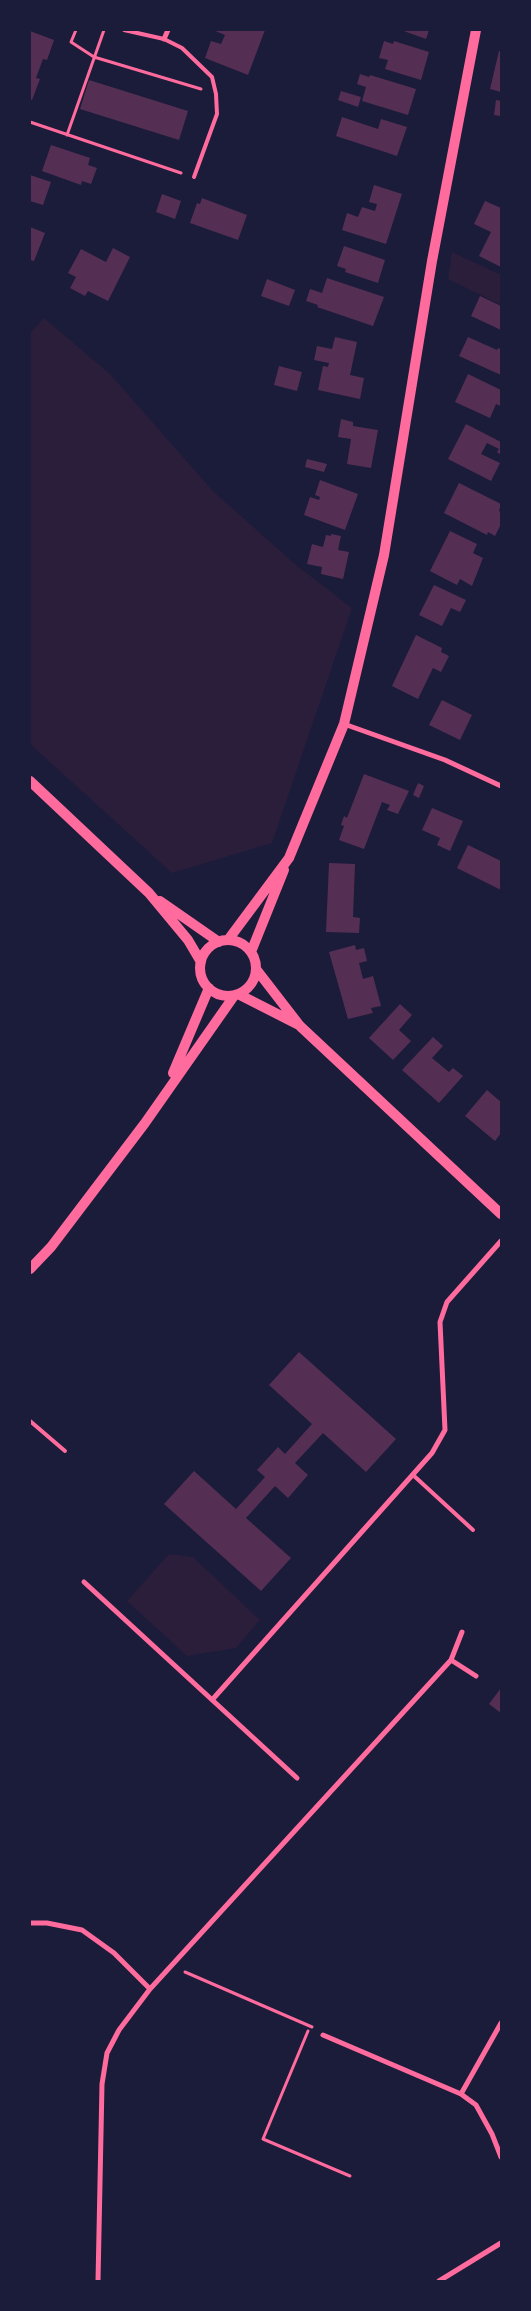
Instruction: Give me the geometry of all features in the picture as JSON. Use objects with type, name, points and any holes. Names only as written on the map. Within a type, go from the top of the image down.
[{"type":"main road","points":[[251,952],[344,724],[384,555],[432,261],[476,30]]},
{"type":"main road","points":[[30,781],[149,893],[188,940],[201,962],[203,980],[209,988],[216,994],[236,995],[300,1026]]},
{"type":"main road","points":[[201,962],[205,953],[223,941],[289,858]]},
{"type":"main road","points":[[149,893],[223,941],[237,942],[251,952],[256,969],[300,1026],[501,1214]]},
{"type":"main road","points":[[30,1269],[50,1247],[144,1123],[236,995],[250,986],[256,969]]},
{"type":"main road","points":[[166,1090],[209,988]]},
{"type":"street","points":[[164,39],[168,30]]},
{"type":"street","points":[[344,724],[445,760],[501,786]]},
{"type":"street","points":[[212,1700],[432,1454],[445,1430],[440,1322],[447,1302],[501,1241]]},
{"type":"street","points":[[84,1582],[297,1778]]},
{"type":"street","points":[[98,2281],[103,2076],[108,2053],[119,2030],[150,1989],[452,1660],[462,1632]]},
{"type":"street","points":[[452,1660],[476,1676]]},
{"type":"street","points":[[30,1923],[47,1923],[82,1930],[114,1953],[150,1989]]},
{"type":"street","points":[[461,2094],[501,2023]]},
{"type":"street","points":[[323,2035],[461,2094],[476,2105],[492,2134],[501,2156]]},
{"type":"street","points":[[439,2281],[501,2243]]},
{"type":"lane","points":[[124,30],[164,39],[182,48],[195,58],[212,77],[216,94],[217,114],[194,177]]},
{"type":"lane","points":[[30,1421],[65,1451]]},
{"type":"lane","points":[[413,1475],[473,1530]]},
{"type":"path","points":[[76,30],[72,42],[94,57],[216,94]]},
{"type":"path","points":[[67,135],[104,30]]},
{"type":"path","points":[[30,122],[194,177]]},
{"type":"path","points":[[172,1967],[310,2026],[323,2035]]},
{"type":"path","points":[[310,2026],[263,2139],[350,2176]]},
{"type":"shaded area","points":[[452,252],[501,275],[501,305],[448,279]]},
{"type":"shaded area","points":[[44,318],[110,374],[213,491],[296,565],[352,608],[272,843],[172,873],[30,744],[30,333]]},
{"type":"shaded area","points":[[169,1554],[193,1557],[260,1620],[236,1648],[187,1656],[127,1601]]},
{"type":"building","points":[[213,30],[265,30],[248,75],[205,58],[211,41],[221,44],[225,35]]},
{"type":"building","points":[[401,30],[429,30],[426,39]]},
{"type":"building","points":[[30,31],[54,40],[47,60],[43,59],[36,78],[40,79],[32,100],[30,99]]},
{"type":"building","points":[[384,41],[393,44],[394,41],[429,52],[421,80],[385,69],[388,60],[379,58]]},
{"type":"building","points":[[499,51],[501,52],[501,92],[490,89]]},
{"type":"building","points":[[360,74],[369,77],[370,75],[416,89],[408,115],[362,101],[366,87],[357,84]]},
{"type":"building","points":[[89,80],[188,111],[179,140],[80,109]]},
{"type":"building","points":[[341,91],[361,97],[358,107],[338,100]]},
{"type":"building","points":[[496,100],[501,101],[501,116],[494,115]]},
{"type":"building","points":[[342,117],[378,129],[381,119],[407,127],[397,156],[336,136]]},
{"type":"building","points":[[51,145],[90,158],[88,165],[97,168],[91,184],[82,181],[81,185],[42,171]]},
{"type":"building","points":[[30,175],[51,182],[43,205],[30,201]]},
{"type":"building","points":[[374,185],[402,194],[386,244],[342,230],[347,213],[358,217],[362,207],[375,211],[377,204],[369,202]]},
{"type":"building","points":[[162,194],[181,201],[175,219],[156,212]]},
{"type":"building","points":[[202,198],[247,215],[238,240],[190,223],[197,203],[200,204]]},
{"type":"building","points":[[485,201],[501,208],[501,267],[479,256],[491,232],[474,224]]},
{"type":"building","points":[[30,227],[45,233],[34,261],[30,260]]},
{"type":"building","points":[[344,246],[385,260],[378,283],[345,272],[346,269],[337,266]]},
{"type":"building","points":[[113,248],[130,257],[108,301],[88,291],[85,296],[70,288],[76,277],[68,273],[81,249],[106,262]]},
{"type":"building","points":[[327,278],[384,297],[373,326],[317,307],[318,305],[306,301],[310,289],[322,293]]},
{"type":"building","points":[[267,279],[295,290],[289,306],[261,296]]},
{"type":"building","points":[[480,296],[501,306],[501,330],[471,316]]},
{"type":"building","points":[[335,337],[357,342],[350,375],[364,378],[360,399],[318,390],[323,366],[328,367],[329,363],[314,360],[317,346],[332,349]]},
{"type":"building","points":[[468,337],[497,350],[498,348],[501,349],[501,375],[459,356]]},
{"type":"building","points":[[279,366],[302,372],[297,391],[274,385]]},
{"type":"building","points":[[468,374],[501,390],[501,406],[496,404],[490,418],[455,402]]},
{"type":"building","points":[[341,419],[353,422],[353,426],[378,430],[371,468],[347,464],[351,439],[338,437]]},
{"type":"building","points":[[466,424],[501,442],[501,455],[497,452],[499,449],[487,443],[481,454],[500,463],[491,481],[448,459]]},
{"type":"building","points":[[307,459],[327,464],[324,472],[305,467]]},
{"type":"building","points":[[320,480],[358,494],[345,530],[304,515],[310,497],[319,500],[320,497],[315,495]]},
{"type":"building","points":[[459,483],[501,504],[499,511],[501,512],[501,524],[495,536],[488,532],[487,535],[444,513]]},
{"type":"building","points":[[450,531],[477,544],[473,553],[483,558],[472,586],[460,579],[457,585],[430,571]]},
{"type":"building","points":[[331,534],[341,536],[338,550],[349,552],[343,579],[321,574],[322,567],[307,564],[312,544],[323,547],[326,535],[331,536]]},
{"type":"building","points":[[434,585],[466,600],[460,612],[451,608],[442,626],[419,615]]},
{"type":"building","points":[[416,635],[442,648],[441,652],[449,656],[441,672],[433,668],[418,699],[392,686]]},
{"type":"building","points":[[442,700],[472,715],[460,740],[429,725]]},
{"type":"building","points":[[364,774],[409,791],[398,814],[387,810],[390,805],[382,802],[364,849],[339,840],[344,826],[341,825],[344,816],[347,818]]},
{"type":"building","points":[[418,783],[424,786],[419,798],[413,795]]},
{"type":"building","points":[[432,808],[463,821],[450,851],[437,845],[440,838],[422,830]]},
{"type":"building","points":[[468,845],[501,861],[501,890],[457,868]]},
{"type":"building","points":[[329,863],[355,864],[353,917],[360,918],[359,933],[326,932]]},
{"type":"building","points":[[355,945],[356,950],[364,948],[367,961],[359,963],[363,979],[373,976],[381,1006],[371,1008],[373,1013],[348,1019],[329,952]]},
{"type":"building","points":[[400,1004],[412,1015],[399,1030],[411,1041],[393,1060],[369,1038]]},
{"type":"building","points":[[433,1037],[443,1046],[432,1058],[449,1072],[453,1068],[463,1076],[439,1103],[402,1070]]},
{"type":"building","points":[[487,1090],[501,1102],[501,1133],[495,1141],[465,1116]]},
{"type":"building","points":[[299,1352],[396,1439],[366,1472],[323,1433],[295,1463],[308,1475],[288,1498],[275,1486],[246,1518],[291,1558],[261,1591],[164,1504],[194,1471],[236,1509],[265,1477],[257,1470],[278,1447],[285,1454],[312,1424],[269,1385]]},
{"type":"building","points":[[501,1688],[501,1713],[489,1704]]}]
